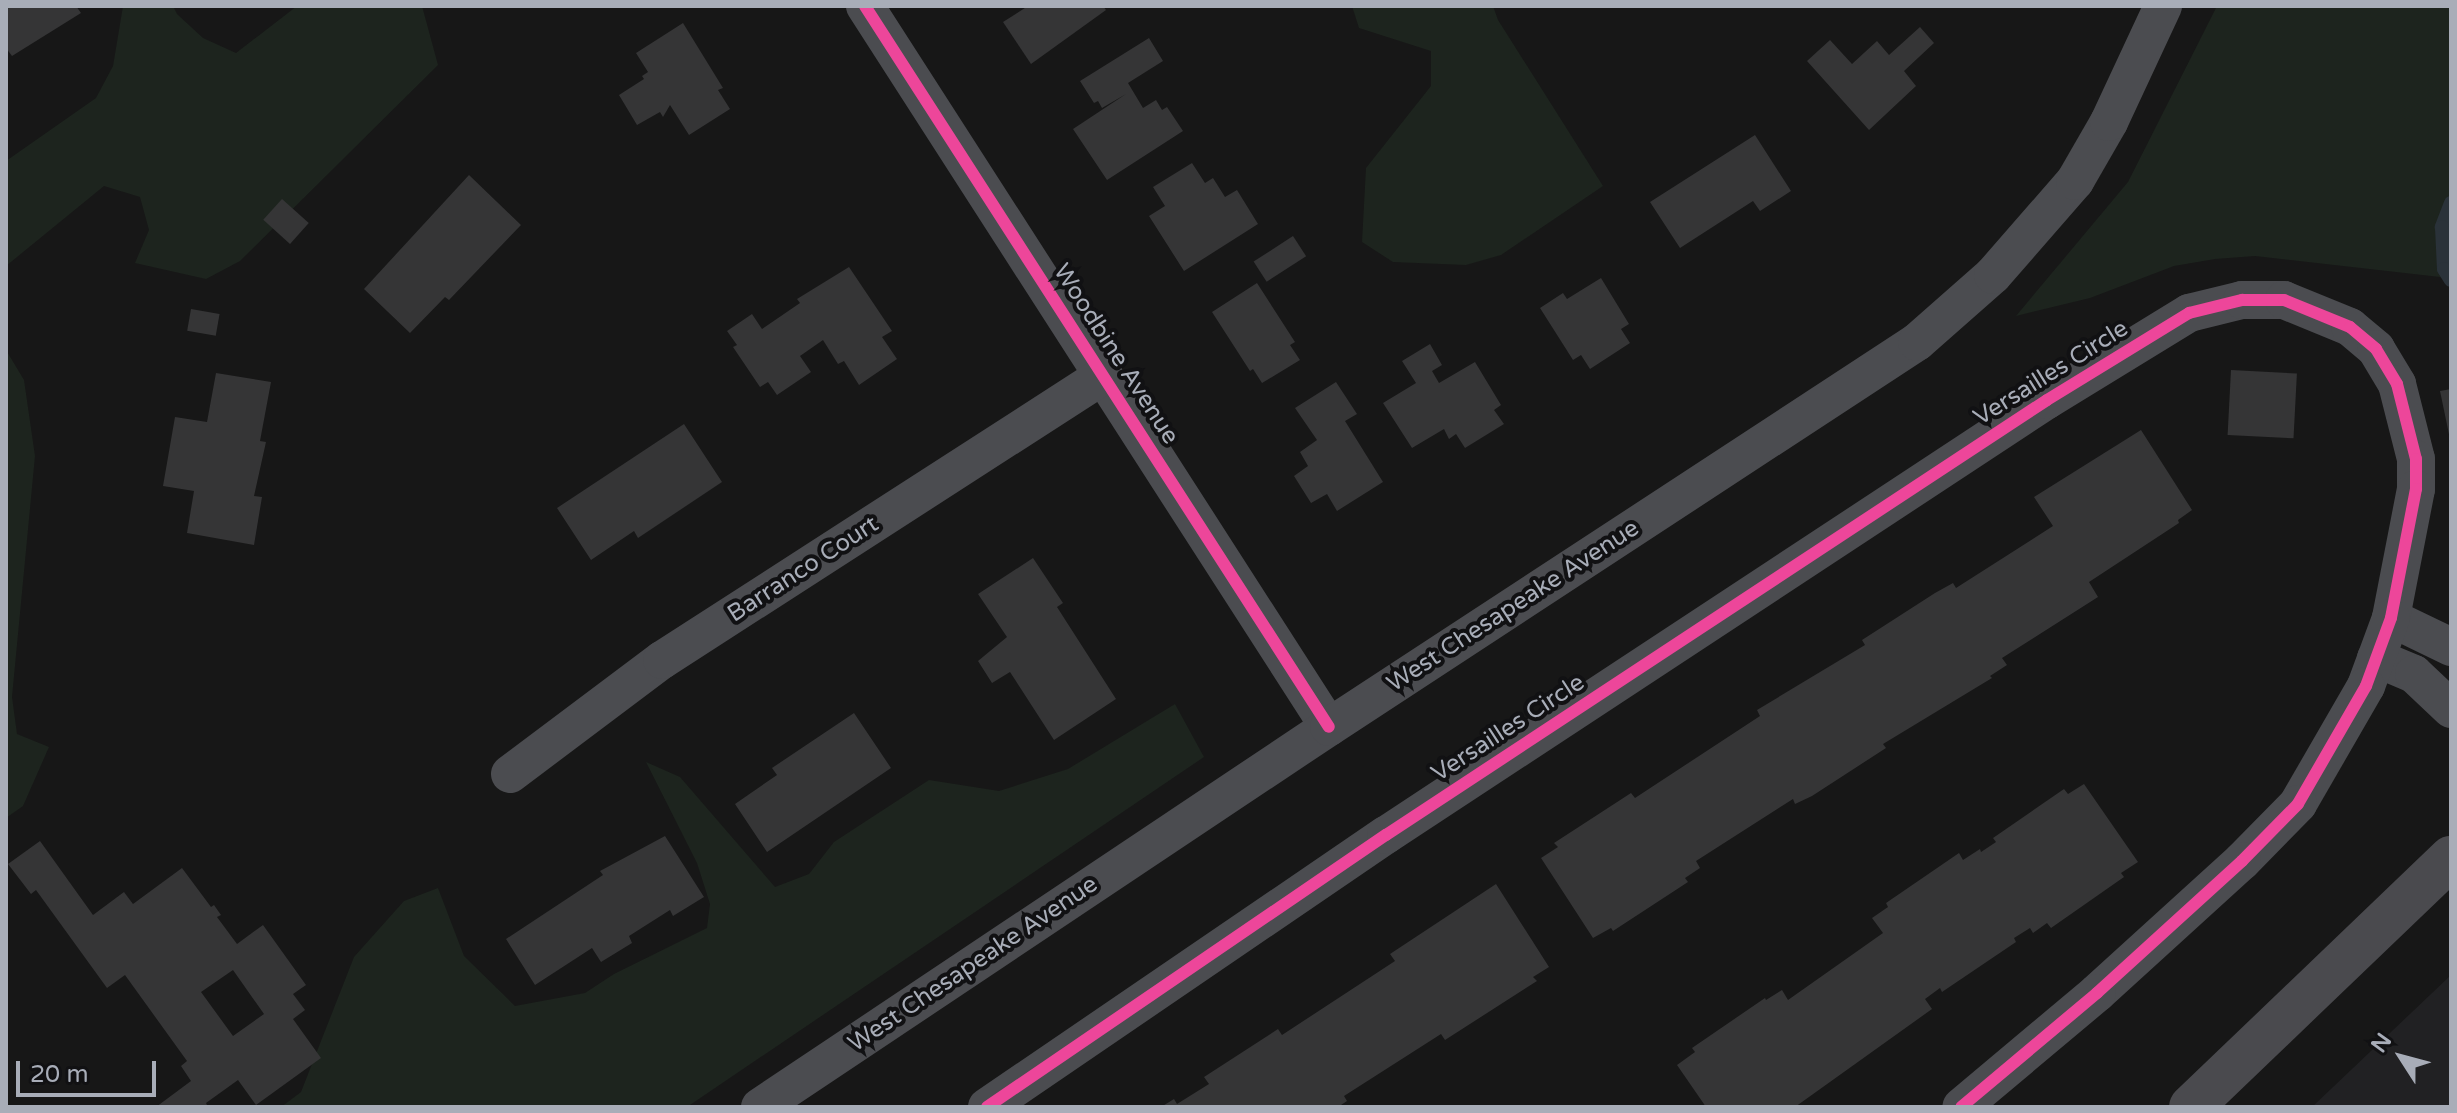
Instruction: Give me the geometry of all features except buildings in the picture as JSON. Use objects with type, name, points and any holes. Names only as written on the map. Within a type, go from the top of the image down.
[{"type":"main road","points":[[2191,1107],[2451,858]]},
{"type":"street","name":"Woodbine Avenue","points":[[865,6],[1329,727]]},
{"type":"street","name":"West Chesapeake Avenue","points":[[760,1107],[1329,727],[1917,342],[1993,275],[2075,181],[2109,122],[2163,6]]},
{"type":"street","name":"Versailles Circle","points":[[987,1107],[1399,826],[2047,400],[2189,313],[2242,300],[2284,300],[2350,327],[2376,349],[2397,384],[2416,459],[2416,489],[2391,618],[2366,686],[2298,804],[2242,861],[2097,993],[1961,1107]]},
{"type":"street","name":"Barranco Court","points":[[510,774],[662,660],[1104,375]]},
{"type":"street","points":[[2391,618],[2451,647]]},
{"type":"street","points":[[2376,658],[2414,674],[2451,709]]},
{"type":"shaded area","points":[[123,6],[173,6],[177,14],[203,38],[236,53],[297,6],[422,6],[438,65],[240,261],[206,279],[135,263],[149,230],[140,197],[104,186],[6,266],[6,161],[96,98],[113,66]]},
{"type":"shaded area","points":[[1352,6],[1493,6],[1498,20],[1603,186],[1501,255],[1466,265],[1393,262],[1362,242],[1366,168],[1431,86],[1431,51],[1359,28]]},
{"type":"shaded area","points":[[2217,6],[2451,6],[2451,286],[2440,277],[2255,256],[2174,266],[2090,298],[2016,316],[2128,182]]},
{"type":"shaded area","points":[[6,350],[24,380],[35,456],[12,697],[17,734],[49,747],[23,806],[6,818]]},
{"type":"shaded area","points":[[1175,704],[1204,757],[687,1107],[281,1107],[301,1092],[354,957],[404,901],[438,888],[464,956],[515,1006],[585,993],[614,974],[707,928],[710,904],[697,863],[646,762],[680,777],[775,887],[809,874],[834,842],[929,780],[999,791],[1068,769]]},
{"type":"shaded area","points":[[2451,975],[2451,1107],[2312,1107]]},
{"type":"waterway","points":[[2451,203],[2442,227],[2444,269],[2451,280]]},
{"type":"cycle path","points":[[865,6],[1329,727]]},
{"type":"cycle path","points":[[987,1107],[1386,835],[2047,400],[2189,313],[2242,300],[2284,300],[2350,327],[2376,349],[2397,384],[2416,459],[2416,489],[2391,618],[2366,686],[2298,804],[2242,861],[2097,993],[1961,1107]]}]
